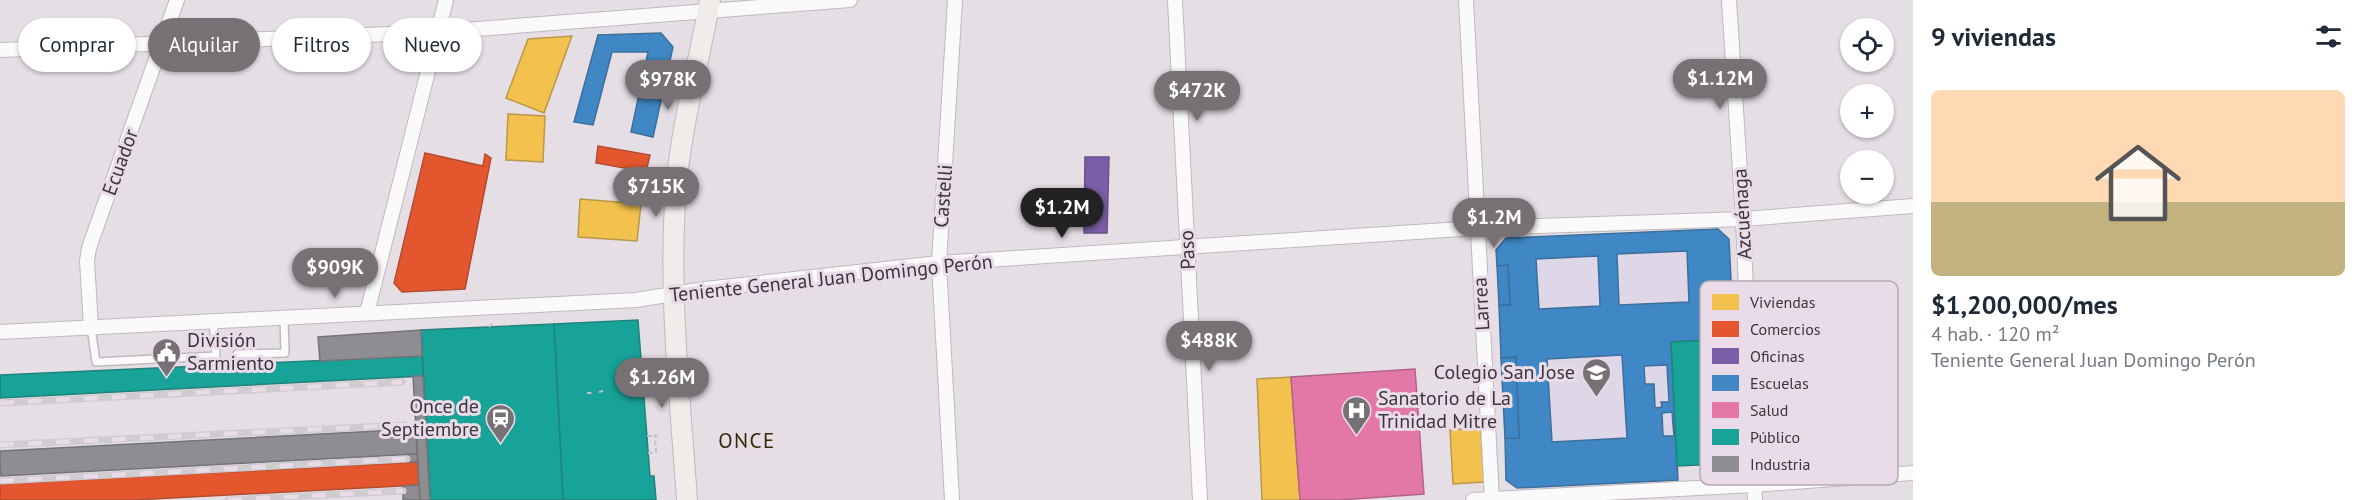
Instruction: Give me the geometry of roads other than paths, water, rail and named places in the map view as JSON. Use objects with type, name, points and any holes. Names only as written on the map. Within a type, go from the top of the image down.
[{"type":"main road","points":[[687,500],[674,294],[674,219],[681,144],[709,6]]},
{"type":"street","name":"Ecuador","points":[[171,18],[177,0]]},
{"type":"street","points":[[442,18],[446,0]]},
{"type":"street","points":[[482,28],[709,6],[850,0]]},
{"type":"street","name":"Castelli","points":[[952,500],[939,263],[956,0]]},
{"type":"street","name":"Paso","points":[[1175,0],[1200,500]]},
{"type":"street","name":"Larrea","points":[[1466,0],[1492,499]]},
{"type":"street","name":"Azcuénaga","points":[[1729,0],[1746,281]]},
{"type":"street","points":[[260,39],[383,34]]},
{"type":"street","points":[[0,50],[148,44]]},
{"type":"street","name":"Ecuador","points":[[91,327],[88,248],[152,72]]},
{"type":"street","points":[[367,313],[428,72]]},
{"type":"street","name":"Teniente General Juan Domingo Perón","points":[[0,332],[636,300],[939,263],[1187,245],[1477,228],[1743,219],[1913,206]]},
{"type":"street","points":[[1898,474],[1913,473]]},
{"type":"street","points":[[1473,500],[1754,485]]},
{"type":"street","name":"Azcuénaga","points":[[1754,485],[1755,500]]},
{"type":"lane","points":[[237,354],[285,353],[284,318]]},
{"type":"lane","points":[[91,327],[96,362],[216,356],[213,321]]},
{"type":"railway","points":[[0,403],[402,382]]},
{"type":"railway","points":[[0,445],[404,425]]},
{"type":"railway","points":[[0,481],[407,459]]},
{"type":"railway","points":[[228,500],[403,491]]},
{"type":"place","name":"División Sarmiento","points":[[166,378]]},
{"type":"place","name":"Colegio San Jose","points":[[1596,398]]},
{"type":"place","name":"Sanatorio de La Trinidad Mitre","points":[[1357,436]]},
{"type":"place","name":"Once de Septiembre","points":[[500,444]]},
{"type":"district","name":"ONCE","points":[[747,440]]}]
